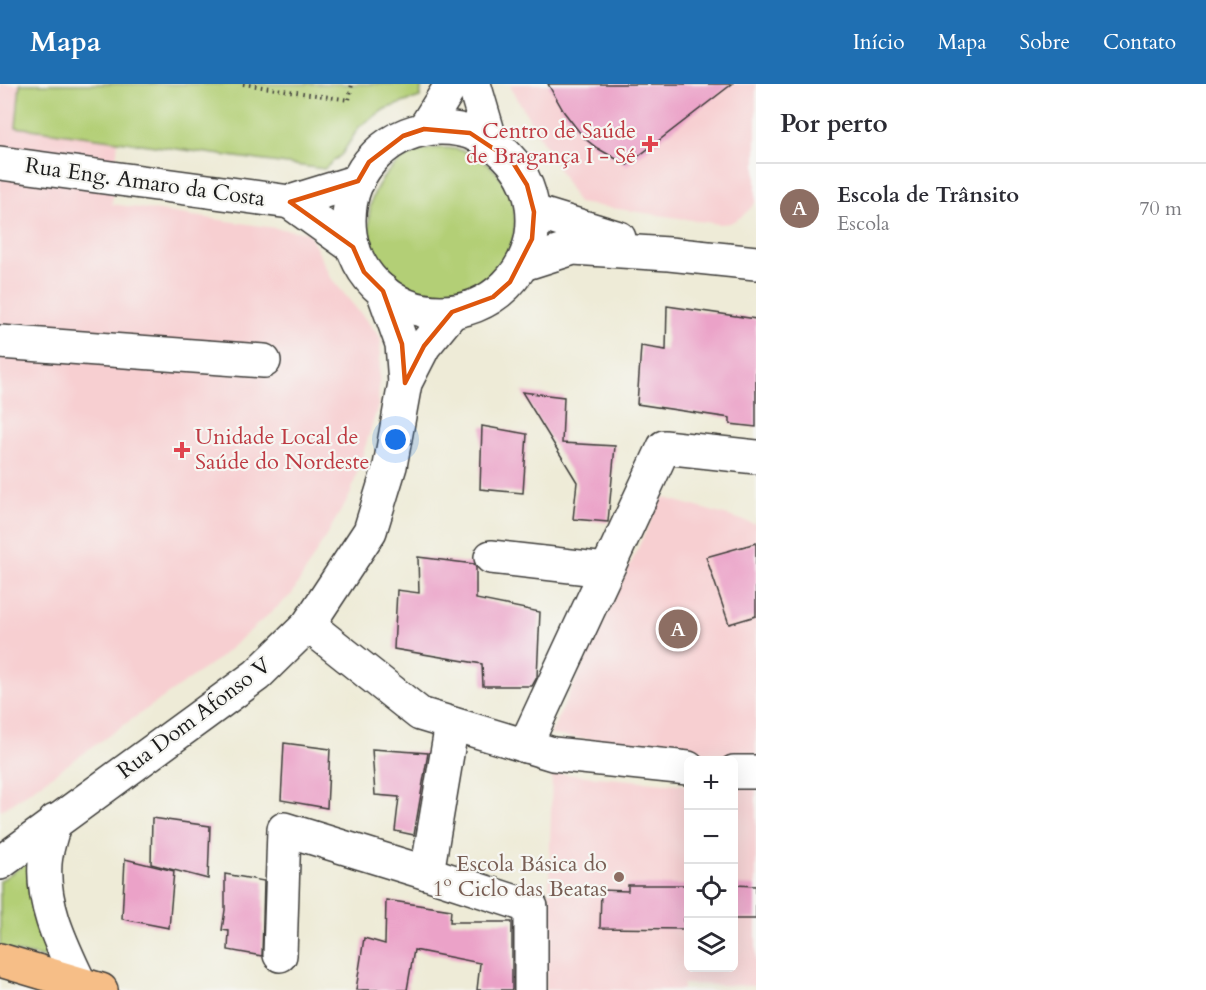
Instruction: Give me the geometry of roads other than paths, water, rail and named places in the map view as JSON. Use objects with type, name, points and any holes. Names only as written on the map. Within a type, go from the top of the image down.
[{"type":"main road","points":[[0,960],[76,988]]},
{"type":"main road","points":[[0,975],[76,988]]},
{"type":"street","points":[[424,129],[452,84]]},
{"type":"street","points":[[474,84],[491,142]]},
{"type":"street","points":[[424,129],[459,130],[491,142],[512,161],[527,185],[534,212],[532,239],[523,264],[510,282],[493,297],[473,307],[452,312],[427,312],[404,305],[383,291],[364,272],[353,247],[349,225],[350,203],[358,181],[369,162],[385,147],[403,136],[424,129]]},
{"type":"street","name":"Rua Eng. Amaro da Costa","points":[[0,163],[290,202],[358,181]]},
{"type":"street","name":"Rua Eng. Amaro da Costa","points":[[290,202],[353,247]]},
{"type":"street","points":[[534,212],[669,254]]},
{"type":"street","points":[[523,264],[573,248],[669,254],[756,263]]},
{"type":"street","points":[[383,291],[402,344],[405,383]]},
{"type":"street","name":"Rua Dom Afonso V","points":[[55,821],[257,675],[308,625],[370,531],[390,466],[405,383],[424,346],[452,312]]},
{"type":"street","points":[[0,342],[264,360]]},
{"type":"street","points":[[525,746],[664,447],[756,457]]},
{"type":"street","points":[[491,557],[606,570]]},
{"type":"street","points":[[308,625],[420,714],[553,754],[684,768]]},
{"type":"street","points":[[427,873],[452,724]]},
{"type":"street","points":[[738,772],[756,772]]},
{"type":"street","points":[[0,845],[55,821]]},
{"type":"street","points":[[0,863],[55,821]]},
{"type":"street","points":[[55,821],[45,862],[47,898],[55,931],[76,988]]},
{"type":"street","points":[[280,955],[284,829],[531,907],[531,990]]},
{"type":"place","name":"Centro de Saúde de Bragança I - Sé","points":[[650,144]]},
{"type":"place","name":"Unidade Local de Saúde do Nordeste","points":[[182,450]]},
{"type":"place","name":"Escola de Trânsito","points":[[678,629]]},
{"type":"place","name":"Escola Básica do 1º Ciclo das Beatas","points":[[619,877]]}]
